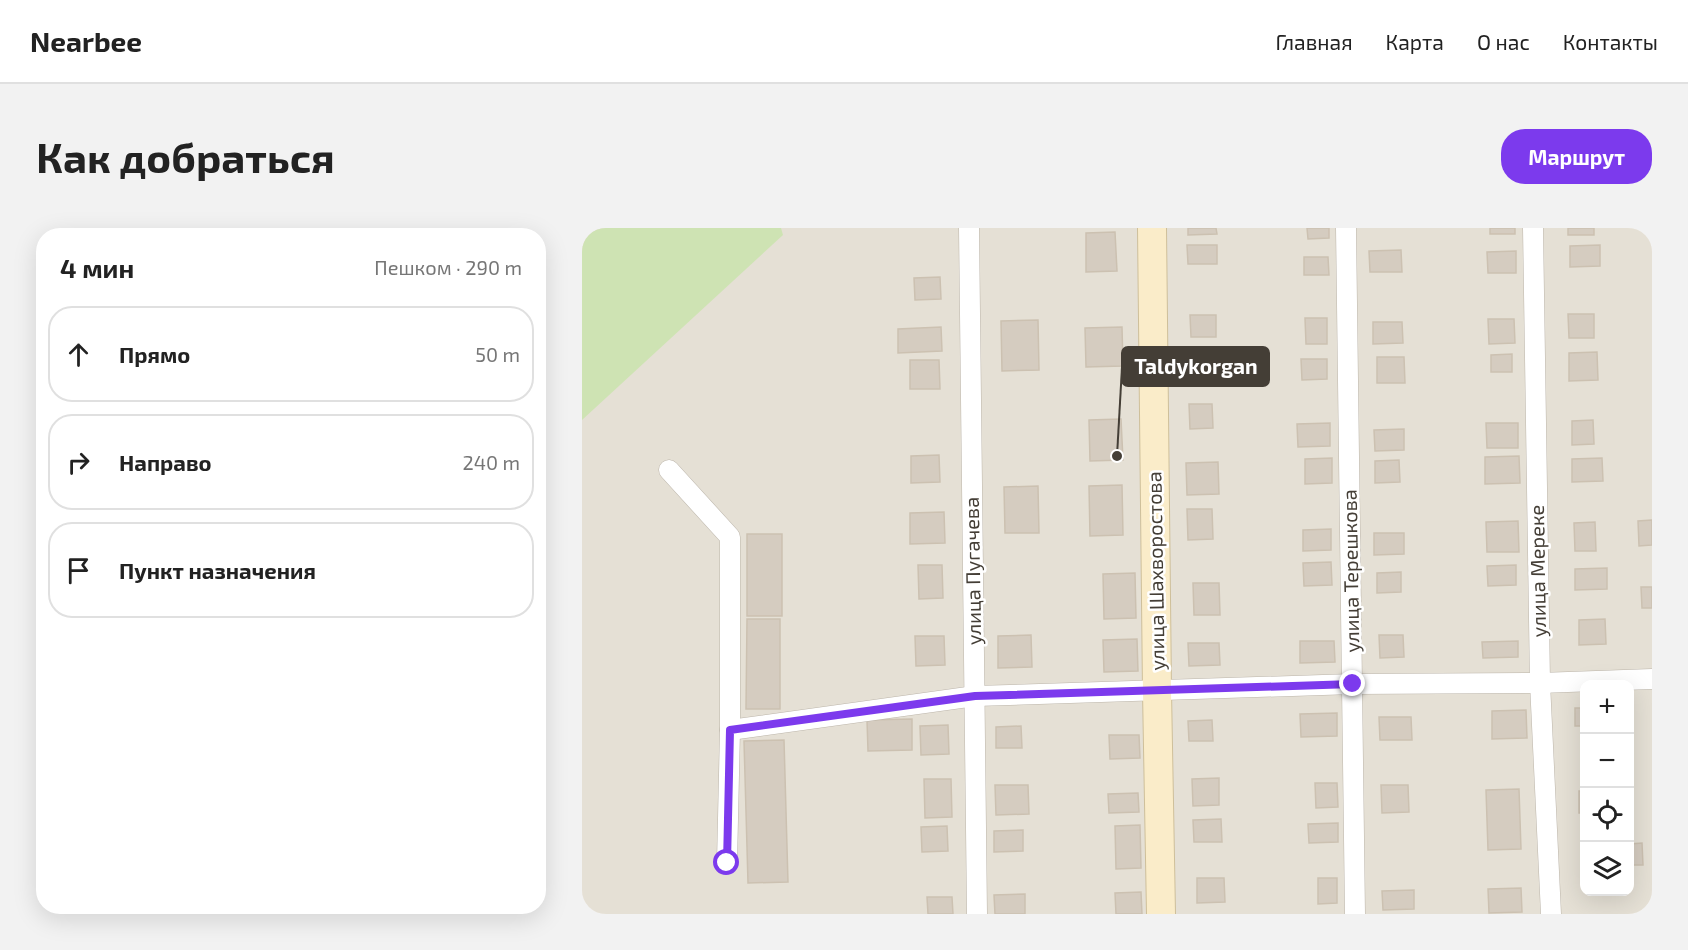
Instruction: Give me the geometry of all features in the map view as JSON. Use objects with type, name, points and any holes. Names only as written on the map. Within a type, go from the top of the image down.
[{"type":"street","name":"улица Пугачева","points":[[969,228],[977,914]]},
{"type":"street","name":"улица Шахворостова","points":[[1152,228],[1161,914]]},
{"type":"street","name":"улица Терешкова","points":[[1346,228],[1355,914]]},
{"type":"street","name":"улица Мереке","points":[[1533,228],[1540,683],[1551,914]]},
{"type":"street","points":[[669,470],[730,537],[727,863]]},
{"type":"street","points":[[730,730],[975,696],[1353,684],[1540,683],[1652,679]]},
{"type":"shaded area","points":[[582,228],[1652,228],[1652,914],[582,914]]},
{"type":"green space","points":[[582,228],[781,228],[783,235],[582,420]]},
{"type":"building","points":[[1188,228],[1216,228],[1217,234],[1188,235]]},
{"type":"building","points":[[1307,228],[1329,228],[1329,238],[1308,239]]},
{"type":"building","points":[[1490,228],[1515,228],[1515,234],[1490,234]]},
{"type":"building","points":[[1568,228],[1594,228],[1594,235],[1568,235]]},
{"type":"building","points":[[1115,232],[1117,271],[1086,272],[1086,233]]},
{"type":"building","points":[[1187,245],[1217,245],[1217,264],[1188,264]]},
{"type":"building","points":[[1600,245],[1600,266],[1570,267],[1570,246]]},
{"type":"building","points":[[1401,250],[1402,272],[1370,272],[1369,251]]},
{"type":"building","points":[[1516,251],[1516,273],[1488,273],[1487,252]]},
{"type":"building","points":[[1304,257],[1328,257],[1329,275],[1304,275]]},
{"type":"building","points":[[940,277],[941,299],[915,300],[914,278]]},
{"type":"building","points":[[1568,314],[1594,314],[1594,338],[1569,338]]},
{"type":"building","points":[[1190,315],[1216,315],[1216,337],[1191,337]]},
{"type":"building","points":[[1305,318],[1327,318],[1327,344],[1306,344]]},
{"type":"building","points":[[1488,319],[1514,319],[1515,343],[1489,344]]},
{"type":"building","points":[[1038,320],[1039,370],[1002,371],[1001,321]]},
{"type":"building","points":[[1373,322],[1402,322],[1403,343],[1373,344]]},
{"type":"building","points":[[941,327],[942,351],[898,353],[898,329]]},
{"type":"building","points":[[1122,327],[1123,366],[1086,367],[1085,328]]},
{"type":"building","points":[[1597,352],[1598,380],[1569,381],[1569,353]]},
{"type":"building","points":[[1512,354],[1512,372],[1491,372],[1491,355]]},
{"type":"building","points":[[1377,357],[1404,357],[1405,383],[1377,383]]},
{"type":"building","points":[[1301,359],[1327,359],[1327,379],[1302,380]]},
{"type":"building","points":[[910,360],[939,360],[940,389],[910,389]]},
{"type":"building","points":[[1189,404],[1212,404],[1213,428],[1190,429]]},
{"type":"building","points":[[1121,419],[1123,460],[1090,461],[1089,420]]},
{"type":"building","points":[[1593,420],[1594,444],[1572,445],[1572,421]]},
{"type":"building","points":[[1330,423],[1330,446],[1298,447],[1297,424]]},
{"type":"building","points":[[1486,423],[1518,423],[1518,448],[1487,448]]},
{"type":"building","points":[[1404,429],[1404,450],[1375,451],[1374,430]]},
{"type":"building","points":[[939,455],[940,482],[911,483],[911,456]]},
{"type":"building","points":[[1519,456],[1520,483],[1485,484],[1485,457]]},
{"type":"building","points":[[1332,458],[1332,483],[1305,484],[1305,459]]},
{"type":"building","points":[[1602,458],[1603,481],[1572,482],[1572,459]]},
{"type":"building","points":[[1399,460],[1400,482],[1375,483],[1375,461]]},
{"type":"building","points":[[1218,462],[1219,494],[1187,495],[1186,463]]},
{"type":"building","points":[[1122,485],[1123,535],[1090,536],[1089,486]]},
{"type":"building","points":[[1038,486],[1039,533],[1005,533],[1004,487]]},
{"type":"building","points":[[1187,509],[1212,509],[1213,539],[1188,540]]},
{"type":"building","points":[[944,512],[945,543],[910,544],[910,513]]},
{"type":"building","points":[[1652,520],[1652,545],[1639,546],[1638,521]]},
{"type":"building","points":[[1518,521],[1519,552],[1487,552],[1486,522]]},
{"type":"building","points":[[1595,522],[1596,551],[1575,551],[1574,523]]},
{"type":"building","points":[[1331,529],[1331,550],[1303,551],[1303,530]]},
{"type":"building","points":[[1374,533],[1404,533],[1404,554],[1374,555]]},
{"type":"building","points":[[747,534],[782,534],[782,616],[747,616]]},
{"type":"building","points":[[1331,562],[1332,585],[1304,586],[1303,563]]},
{"type":"building","points":[[918,565],[942,565],[943,598],[919,599]]},
{"type":"building","points":[[1516,565],[1516,585],[1488,586],[1487,566]]},
{"type":"building","points":[[1607,568],[1607,589],[1575,590],[1575,569]]},
{"type":"building","points":[[1401,572],[1401,592],[1377,593],[1377,573]]},
{"type":"building","points":[[1135,573],[1136,618],[1104,619],[1103,574]]},
{"type":"building","points":[[1193,583],[1219,583],[1220,615],[1194,615]]},
{"type":"building","points":[[1641,587],[1652,587],[1652,608],[1642,608]]},
{"type":"building","points":[[747,619],[780,619],[780,709],[746,709]]},
{"type":"building","points":[[1605,619],[1606,644],[1579,645],[1579,620]]},
{"type":"building","points":[[1031,635],[1032,667],[998,668],[998,636]]},
{"type":"building","points":[[1379,635],[1403,635],[1404,657],[1380,658]]},
{"type":"building","points":[[915,636],[944,636],[945,665],[916,666]]},
{"type":"building","points":[[1137,639],[1138,671],[1104,672],[1103,640]]},
{"type":"building","points":[[1300,641],[1334,641],[1335,662],[1300,663]]},
{"type":"building","points":[[1518,641],[1518,657],[1483,658],[1482,642]]},
{"type":"building","points":[[1188,643],[1219,643],[1220,665],[1189,666]]},
{"type":"building","points":[[1575,708],[1580,708],[1580,726],[1575,726]]},
{"type":"building","points":[[1526,710],[1527,738],[1492,739],[1492,711]]},
{"type":"building","points":[[1337,713],[1337,736],[1301,737],[1300,714]]},
{"type":"building","points":[[1379,717],[1411,717],[1412,740],[1380,740]]},
{"type":"building","points":[[912,719],[912,750],[868,751],[867,720]]},
{"type":"building","points":[[1212,720],[1213,741],[1189,741],[1188,721]]},
{"type":"building","points":[[948,725],[949,754],[921,755],[920,726]]},
{"type":"building","points":[[1021,726],[1022,748],[996,748],[996,727]]},
{"type":"building","points":[[1109,735],[1139,735],[1140,758],[1110,759]]},
{"type":"building","points":[[784,740],[788,882],[748,883],[744,741]]},
{"type":"building","points":[[1219,778],[1219,805],[1193,806],[1192,779]]},
{"type":"building","points":[[924,779],[951,779],[952,817],[925,818]]},
{"type":"building","points":[[1315,783],[1337,783],[1338,807],[1316,808]]},
{"type":"building","points":[[995,785],[1028,785],[1029,814],[996,815]]},
{"type":"building","points":[[1381,785],[1408,785],[1409,812],[1382,813]]},
{"type":"building","points":[[1519,789],[1521,849],[1488,850],[1486,790]]},
{"type":"building","points":[[1138,793],[1139,812],[1109,813],[1108,794]]},
{"type":"building","points":[[1221,819],[1222,842],[1194,842],[1193,820]]},
{"type":"building","points":[[1338,823],[1338,842],[1309,843],[1308,824]]},
{"type":"building","points":[[1140,825],[1141,868],[1116,869],[1115,826]]},
{"type":"building","points":[[947,826],[948,851],[922,852],[921,827]]},
{"type":"building","points":[[1023,830],[1023,851],[994,852],[994,831]]},
{"type":"building","points":[[1642,843],[1643,865],[1634,865],[1634,844]]},
{"type":"building","points":[[1197,878],[1224,878],[1225,902],[1197,903]]},
{"type":"building","points":[[1318,878],[1337,878],[1337,903],[1318,904]]},
{"type":"building","points":[[1521,888],[1522,912],[1489,913],[1488,889]]},
{"type":"building","points":[[1414,890],[1414,909],[1383,910],[1382,891]]},
{"type":"building","points":[[1141,892],[1142,914],[1116,914],[1115,893]]},
{"type":"building","points":[[1025,894],[1025,914],[995,914],[994,895]]},
{"type":"building","points":[[927,897],[952,897],[953,914],[928,914]]},
{"type":"place","name":"Taldykorgan","points":[[1117,456]]},
{"type":"route","points":[[727,863],[730,730],[975,696],[1353,684]]}]
